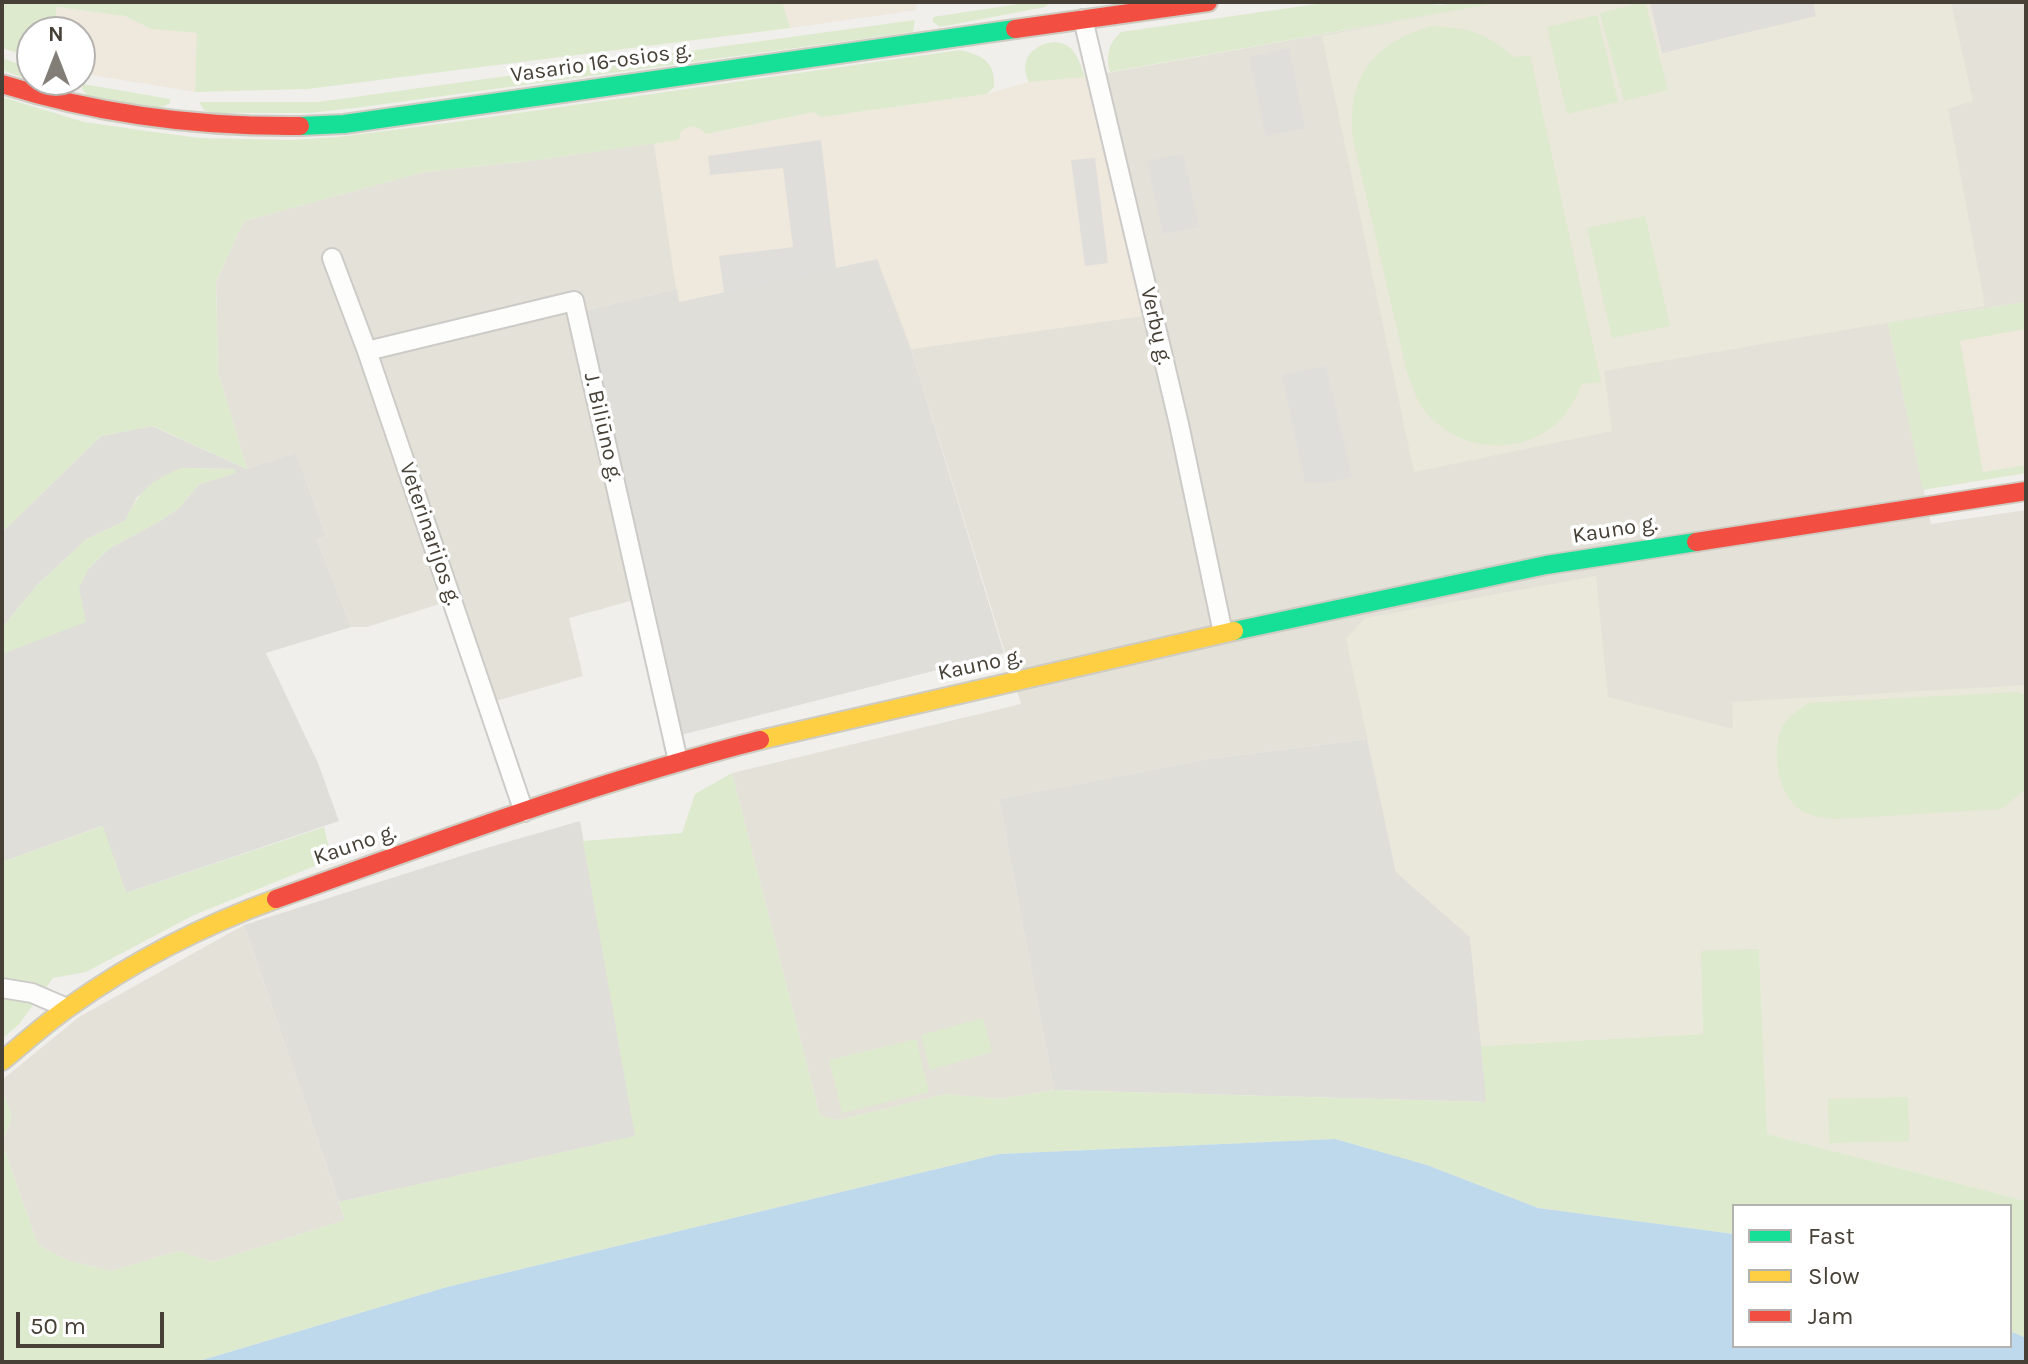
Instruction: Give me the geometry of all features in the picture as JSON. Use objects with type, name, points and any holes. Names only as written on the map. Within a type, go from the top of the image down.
[{"type":"main road","name":"Vasario 16-osios g.","points":[[2,84],[120,116],[181,124],[291,128],[358,122],[1208,2]]},
{"type":"main road","name":"Kauno g.","points":[[2,1061],[67,1008],[116,975],[231,915],[678,761],[854,717],[1223,633],[1579,559],[2026,491]]},
{"type":"street","name":"Verbų g.","points":[[1083,19],[1179,424],[1223,633]]},
{"type":"street","name":"Veterinarijos g.","points":[[332,258],[367,351],[524,812]]},
{"type":"street","name":"J. Biliūno g.","points":[[367,351],[574,301],[678,761]]},
{"type":"street","points":[[2,988],[32,993],[67,1008]]},
{"type":"shaded area","points":[[782,2],[916,2],[917,10],[790,28]]},
{"type":"shaded area","points":[[1502,2],[2026,2],[2026,302],[1888,323],[1931,524],[2026,510],[2026,1201],[1759,949],[1481,1046],[1470,937],[1396,872],[1367,739],[1209,759],[999,799],[1054,1090],[1000,1099],[946,1094],[838,1120],[820,1116],[732,773],[1021,704],[911,349],[1142,316],[1085,77]]},
{"type":"shaded area","points":[[1502,2],[1951,2],[1973,101],[1948,109],[1985,306],[1604,371],[1612,431],[1414,472],[1322,36]]},
{"type":"shaded area","points":[[1650,2],[1813,2],[1816,16],[1662,53]]},
{"type":"shaded area","points":[[56,7],[125,16],[151,29],[198,33],[195,92],[96,76],[96,16],[55,16]]},
{"type":"shaded area","points":[[1289,48],[1305,128],[1266,136],[1249,57]]},
{"type":"shaded area","points":[[1085,77],[1142,316],[911,349],[876,259],[678,302],[654,143],[679,140],[681,131],[690,126],[707,134],[814,112],[822,117],[987,94],[1029,82]]},
{"type":"shaded area","points":[[821,140],[836,269],[724,293],[719,256],[793,247],[783,168],[710,175],[708,156]]},
{"type":"shaded area","points":[[654,143],[677,289],[583,311],[648,596],[569,618],[583,676],[496,701],[455,599],[367,627],[351,627],[317,540],[326,536],[296,452],[247,469],[218,372],[216,281],[244,221],[424,172]]},
{"type":"shaded area","points":[[1183,154],[1199,227],[1163,234],[1147,161]]},
{"type":"shaded area","points":[[1095,158],[1108,263],[1085,266],[1071,160]]},
{"type":"shaded area","points":[[877,259],[911,349],[1004,653],[681,735],[583,311],[677,289],[679,302]]},
{"type":"shaded area","points":[[2026,329],[2026,465],[1983,472],[1959,341]]},
{"type":"shaded area","points":[[1326,366],[1352,477],[1327,483],[1305,482],[1282,375]]},
{"type":"shaded area","points":[[152,426],[247,469],[296,452],[326,536],[317,540],[351,627],[266,653],[318,763],[339,821],[126,893],[102,826],[2,862],[2,654],[80,602],[78,588],[88,569],[110,548],[180,507],[199,484],[235,473],[235,469],[181,468],[137,497],[125,521],[87,539],[38,584],[2,628],[2,532],[101,436]]},
{"type":"shaded area","points":[[1596,576],[1608,697],[1733,729],[1732,702],[2026,685],[2026,1201],[1767,1134],[1759,949],[1701,951],[1703,1034],[1481,1046],[1470,937],[1396,872],[1346,639],[1365,618]]},
{"type":"shaded area","points":[[1367,739],[1396,872],[1470,937],[1487,1102],[1054,1090],[999,799],[1209,759]]},
{"type":"shaded area","points":[[580,821],[636,1136],[339,1202],[244,925]]},
{"type":"shaded area","points":[[244,925],[345,1220],[213,1262],[179,1251],[111,1271],[69,1261],[38,1245],[2,1143],[12,1117],[2,1090],[2,1080],[79,1017]]},
{"type":"green space","points":[[2,2],[782,2],[790,28],[307,89],[195,92],[197,33],[151,29],[125,16],[57,7],[55,16],[16,16],[16,53],[2,48]]},
{"type":"green space","points":[[1050,2],[1045,7],[940,27],[933,22],[933,17]]},
{"type":"green space","points":[[1331,2],[1441,5],[1502,2],[1110,72],[1109,50],[1121,32]]},
{"type":"green space","points":[[1645,2],[1668,90],[1624,101],[1600,13]]},
{"type":"green space","points":[[1597,15],[1618,102],[1567,114],[1547,27]]},
{"type":"green space","points":[[915,20],[913,32],[355,108],[310,113],[212,113],[204,110],[199,102],[318,102]]},
{"type":"green space","points":[[1432,26],[1476,33],[1513,57],[1530,55],[1601,382],[1582,384],[1559,421],[1543,433],[1507,445],[1469,441],[1451,433],[1435,422],[1417,399],[1407,372],[1353,139],[1354,98],[1368,66],[1394,42]]},
{"type":"green space","points":[[1053,42],[1071,49],[1085,77],[1029,82],[1025,67],[1029,55],[1033,50]]},
{"type":"green space","points":[[960,50],[981,57],[990,66],[994,87],[987,94],[821,117],[814,112],[706,134],[690,126],[681,131],[679,140],[424,172],[244,221],[216,281],[218,372],[247,469],[153,426],[101,436],[2,532],[2,97],[84,122],[199,138],[289,140],[448,123]]},
{"type":"green space","points":[[2,58],[16,63],[16,75],[2,70]]},
{"type":"green space","points":[[96,86],[170,99],[170,103],[159,109],[89,97],[96,96]]},
{"type":"green space","points":[[1645,216],[1670,326],[1612,338],[1587,228]]},
{"type":"green space","points":[[2026,302],[2026,329],[1960,341],[1983,472],[2026,465],[2026,473],[1923,490],[1888,323]]},
{"type":"green space","points":[[181,468],[235,469],[236,473],[199,484],[180,507],[110,548],[88,569],[79,588],[86,622],[2,654],[2,628],[38,584],[87,539],[125,521],[141,494],[153,483]]},
{"type":"green space","points":[[2018,692],[2026,696],[2026,789],[2001,809],[1830,819],[1802,811],[1791,801],[1781,783],[1777,749],[1781,730],[1789,718],[1809,703]]},
{"type":"green space","points":[[732,773],[820,1116],[838,1120],[946,1094],[1000,1099],[1054,1090],[1486,1102],[1481,1046],[1703,1034],[1701,951],[1759,949],[1767,1134],[2026,1201],[2026,1338],[2012,1332],[2012,1204],[1732,1204],[1732,1234],[1538,1208],[1427,1165],[1335,1139],[999,1154],[447,1287],[196,1362],[2,1362],[2,1143],[38,1245],[69,1261],[111,1271],[179,1251],[213,1262],[345,1220],[339,1202],[635,1136],[583,841],[682,833],[695,794]]},
{"type":"green space","points":[[103,826],[126,893],[324,827],[332,859],[194,915],[86,972],[53,978],[19,1024],[2,1039],[2,862]]},
{"type":"green space","points":[[983,1018],[992,1052],[930,1070],[921,1035]]},
{"type":"green space","points":[[916,1039],[929,1092],[842,1113],[829,1060]]},
{"type":"green space","points":[[2,1090],[12,1117],[2,1143]]},
{"type":"green space","points":[[1908,1097],[1909,1141],[1829,1143],[1828,1099]]},
{"type":"water","points":[[1335,1139],[1427,1165],[1538,1208],[1732,1234],[1732,1348],[2012,1348],[2012,1332],[2026,1338],[2026,1362],[196,1362],[447,1287],[999,1154]]},
{"type":"traffic: fast","points":[[300,126],[344,124],[1015,29]]},
{"type":"traffic: fast","points":[[1234,631],[1546,565],[1696,542]]},
{"type":"traffic: slow","points":[[760,740],[1234,631]]},
{"type":"traffic: slow","points":[[2,1061],[60,1013],[143,960],[195,933],[276,899]]},
{"type":"traffic: jam","points":[[1015,29],[1208,2]]},
{"type":"traffic: jam","points":[[2,84],[75,104],[149,117],[224,124],[300,126]]},
{"type":"traffic: jam","points":[[1696,542],[2026,491]]},
{"type":"traffic: jam","points":[[276,899],[577,794],[760,740]]}]
